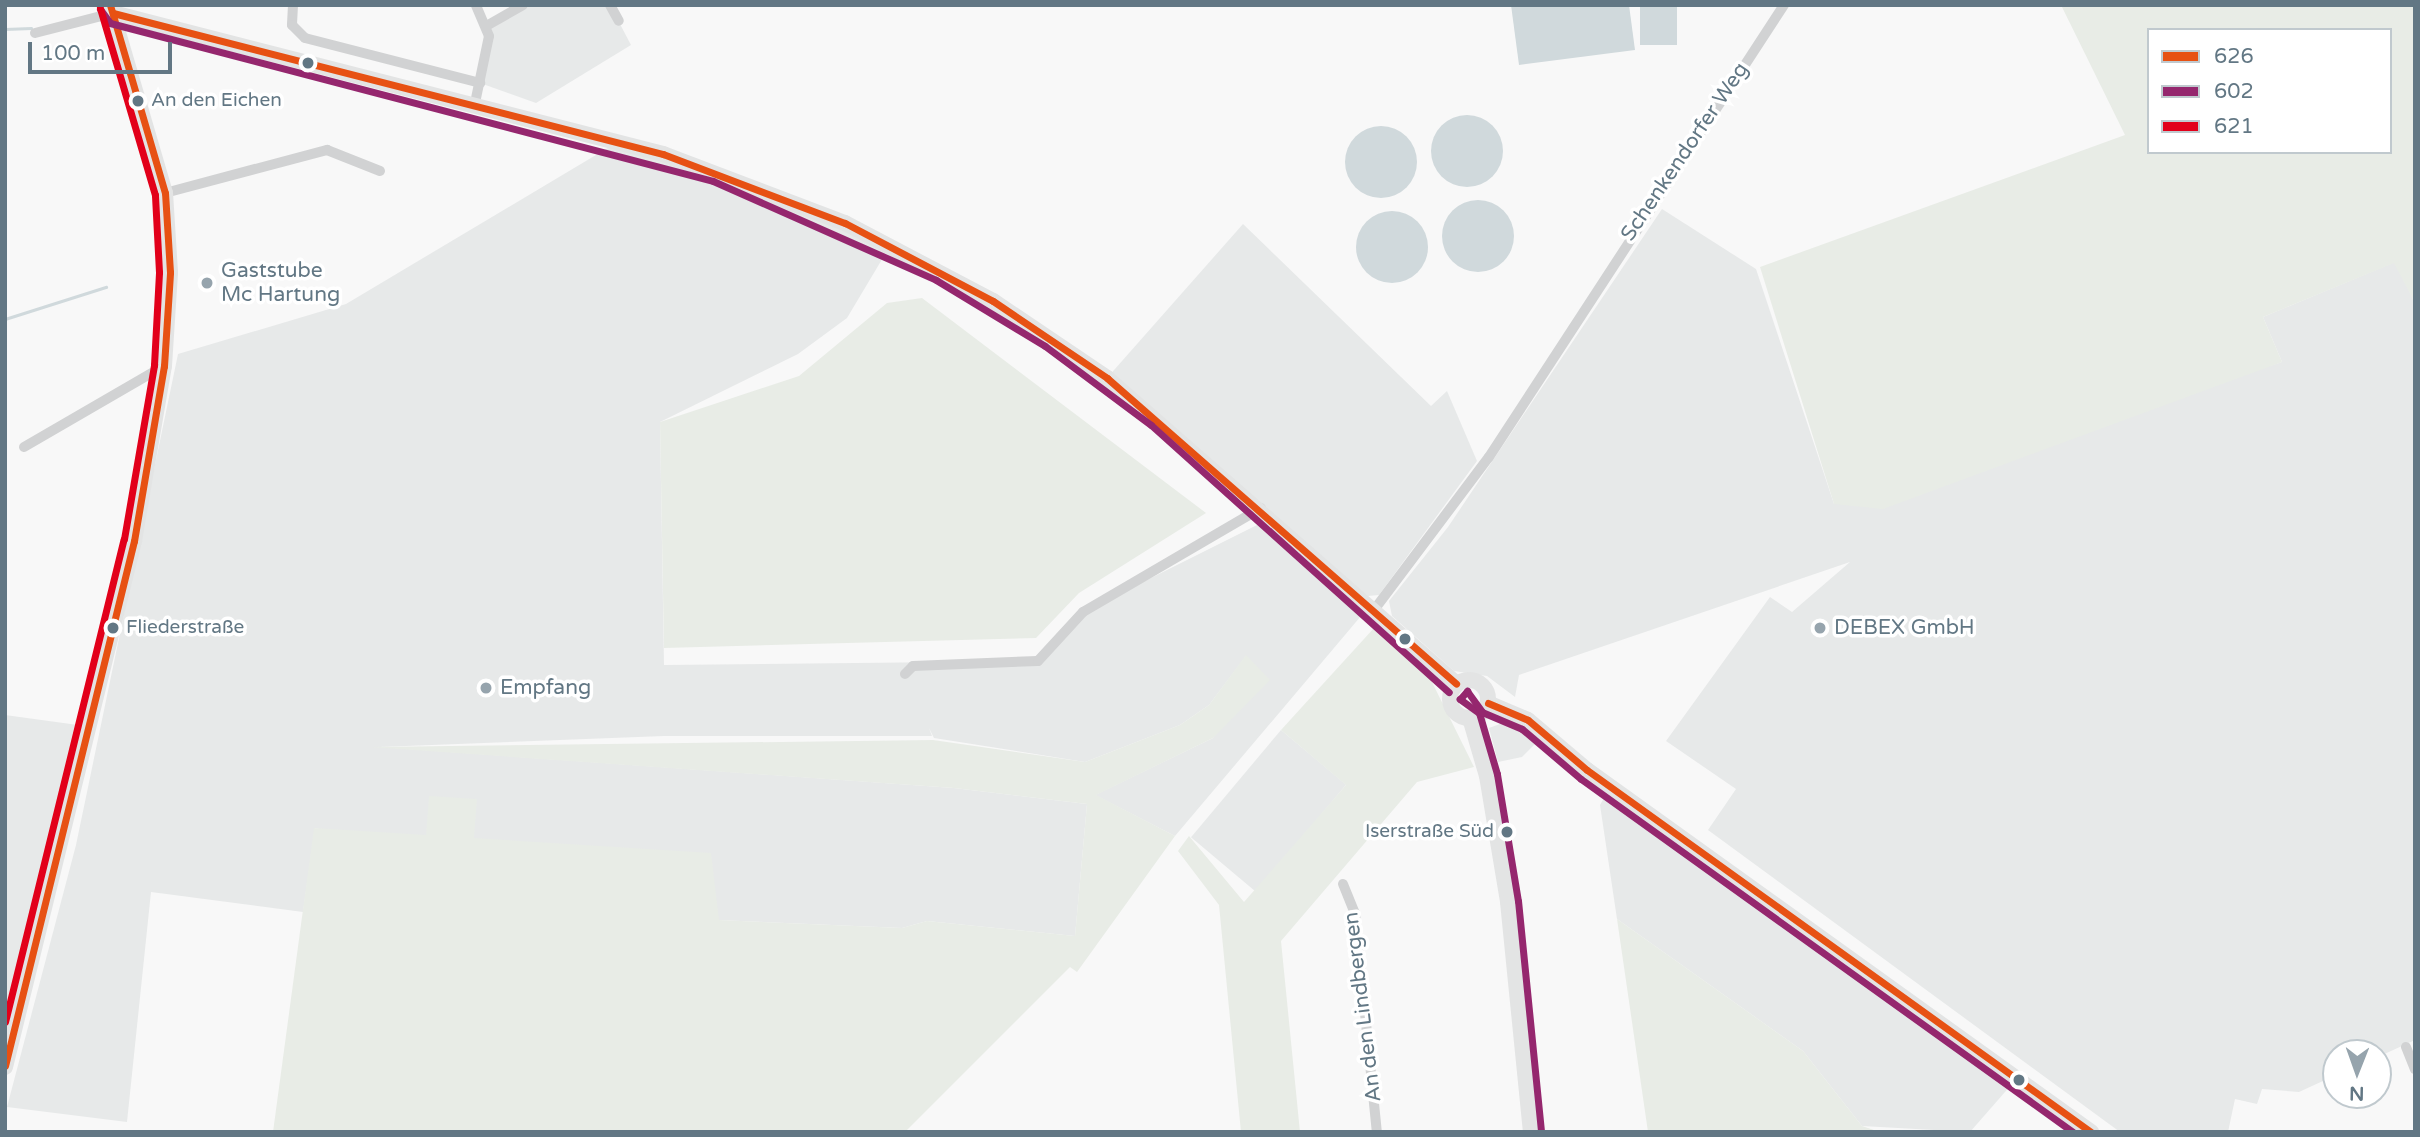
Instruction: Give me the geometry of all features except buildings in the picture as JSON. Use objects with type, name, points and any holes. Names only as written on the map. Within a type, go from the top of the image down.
[{"type":"street","points":[[293,5],[292,25],[304,38],[480,83]]},
{"type":"street","points":[[475,103],[488,25],[476,5]]},
{"type":"street","points":[[488,25],[523,5]]},
{"type":"street","points":[[610,5],[619,21]]},
{"type":"street","name":"Schenkendorfer Weg","points":[[1374,610],[1489,457],[1784,5]]},
{"type":"street","points":[[35,33],[112,9],[475,103],[716,171],[845,223],[941,271],[1107,378],[1261,508],[1456,684]]},
{"type":"street","points":[[6,1060],[134,541],[164,366],[170,272],[164,193],[112,9]]},
{"type":"street","points":[[164,193],[327,150],[380,171]]},
{"type":"street","points":[[24,447],[164,366]]},
{"type":"street","points":[[905,674],[913,666],[1038,661],[1083,612],[1261,508]]},
{"type":"street","points":[[1456,684],[1476,681],[1488,703],[1528,720],[1570,756],[2091,1132]]},
{"type":"street","points":[[1456,684],[1451,706],[1470,718],[1487,776],[1508,902],[1531,1132]]},
{"type":"street","points":[[1470,718],[1488,703]]},
{"type":"street","name":"An den Lindbergen","points":[[1343,884],[1355,913],[1377,1132]]},
{"type":"street","points":[[2406,1047],[2415,1069]]},
{"type":"shaded area","points":[[523,5],[610,5],[631,45],[536,103],[480,83],[488,25]]},
{"type":"shaded area","points":[[1511,5],[1629,5],[1635,50],[1519,65]]},
{"type":"shaded area","points":[[1640,5],[1677,5],[1677,45],[1640,45]]},
{"type":"shaded area","points":[[2061,5],[2415,5],[2415,303],[2394,263],[2263,317],[2282,362],[1883,509],[1834,504],[1760,267],[2125,135]]},
{"type":"shaded area","points":[[1467,115],[1487,121],[1497,131],[1503,151],[1497,171],[1487,181],[1467,187],[1447,181],[1437,171],[1431,151],[1437,131],[1447,121]]},
{"type":"shaded area","points":[[1381,126],[1401,132],[1411,142],[1417,162],[1411,182],[1401,192],[1381,198],[1361,192],[1351,182],[1345,162],[1351,142],[1361,132]]},
{"type":"shaded area","points":[[611,146],[683,166],[890,246],[847,318],[798,354],[660,422],[664,665],[1038,661],[1083,612],[1257,525],[1266,526],[1359,608],[1361,616],[1175,836],[1095,795],[1213,738],[1246,656],[1209,705],[1180,725],[1085,762],[934,738],[929,728],[932,736],[664,736],[380,747],[954,788],[1087,804],[1075,936],[927,921],[902,928],[718,920],[315,828],[303,912],[151,892],[127,1122],[7,1107],[76,845],[178,354],[346,304]]},
{"type":"shaded area","points":[[1478,200],[1498,206],[1508,216],[1514,236],[1508,256],[1498,266],[1478,272],[1458,266],[1448,256],[1442,236],[1448,216],[1458,206]]},
{"type":"shaded area","points":[[1662,209],[1756,269],[1834,504],[2282,362],[2263,317],[2395,262],[2415,303],[2415,1040],[2392,1051],[2392,1039],[2322,1039],[2322,1081],[2299,1092],[2262,1089],[2257,1104],[2235,1099],[2228,1132],[2120,1132],[1708,830],[1736,789],[1666,741],[1770,597],[1792,612],[1850,562],[1519,675],[1515,697],[1487,676],[1454,671],[1392,616],[1389,601],[1448,527]]},
{"type":"shaded area","points":[[1392,211],[1412,217],[1422,227],[1428,247],[1422,267],[1412,277],[1392,283],[1372,277],[1362,267],[1356,247],[1362,227],[1372,217]]},
{"type":"shaded area","points":[[1243,224],[1431,406],[1447,391],[1477,461],[1379,595],[1368,596],[1107,378]]},
{"type":"shaded area","points":[[922,298],[1206,513],[1079,593],[1036,638],[664,648],[660,422],[799,376],[887,303]]},
{"type":"shaded area","points":[[1374,628],[1430,678],[1474,767],[1417,782],[1281,941],[1300,1132],[1241,1132],[1219,905],[1178,851],[1189,836],[1244,902],[1346,785],[1281,730]]},
{"type":"shaded area","points":[[1246,655],[1270,680],[1213,738],[1096,795],[1175,836],[1077,972],[1070,967],[905,1132],[273,1132],[314,828],[426,835],[429,796],[477,799],[474,838],[711,853],[719,920],[902,928],[927,921],[1075,936],[1087,804],[954,788],[371,747],[933,740],[1085,762],[1180,725],[1209,705]]},
{"type":"shaded area","points":[[5,715],[78,725],[5,1016]]},
{"type":"shaded area","points":[[1508,721],[1535,744],[1522,757],[1498,762],[1489,728]]},
{"type":"shaded area","points":[[1281,730],[1346,785],[1256,892],[1191,837]]},
{"type":"shaded area","points":[[1608,791],[2012,1084],[1970,1132],[1862,1126],[1803,1051],[1617,919],[1600,805]]},
{"type":"shaded area","points":[[1617,919],[1803,1051],[1862,1126],[1880,1132],[1648,1132]]},
{"type":"waterway","points":[[5,29],[31,28]]},
{"type":"waterway","points":[[5,319],[106,287]]},
{"type":"transit line","name":"626","points":[[5,1066],[134,541],[164,366],[170,272],[165,193],[110,5]]},
{"type":"transit line","name":"621","points":[[5,1022],[124,539],[154,365],[159,272],[155,195],[100,8]]},
{"type":"transit line","name":"602","points":[[100,9],[110,23],[713,181],[936,280],[1045,346],[1151,425],[1449,692]]},
{"type":"transit line","name":"626","points":[[113,13],[663,154],[845,223],[993,301],[1107,378],[1456,684]]},
{"type":"transit line","name":"602","points":[[1541,1131],[1518,901],[1497,774],[1479,713],[1460,699],[1467,691],[1482,712],[1522,729],[1581,779],[2073,1132]]},
{"type":"transit line","name":"626","points":[[1488,703],[1528,720],[1587,770],[2091,1132]]},
{"type":"place","name":"An den Eichen","points":[[138,101]]},
{"type":"place","name":"Gaststube Mc Hartung","points":[[207,283]]},
{"type":"place","name":"Fliederstraße","points":[[113,628]]},
{"type":"place","name":"DEBEX GmbH","points":[[1820,628]]},
{"type":"place","name":"Empfang","points":[[486,688]]},
{"type":"place","name":"Iserstraße Süd","points":[[1507,832]]}]
